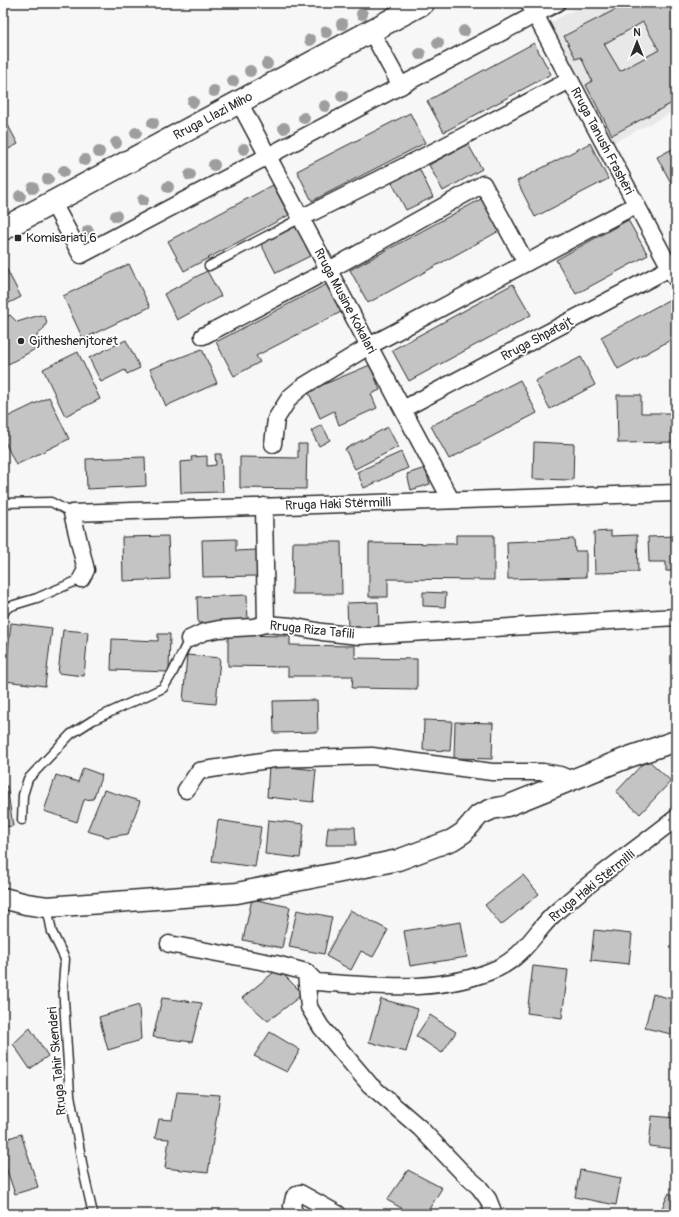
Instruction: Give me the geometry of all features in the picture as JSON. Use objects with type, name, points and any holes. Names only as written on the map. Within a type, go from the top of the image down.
[{"type":"main road","name":"Rruga Llazi Miho","points":[[3,229],[423,3]]},
{"type":"street","points":[[53,203],[81,255],[401,86],[532,9],[557,3]]},
{"type":"street","name":"Rruga Tanush Frashëri","points":[[532,9],[636,204],[672,266]]},
{"type":"street","points":[[371,31],[401,86]]},
{"type":"street","points":[[301,218],[437,150],[570,80]]},
{"type":"street","name":"Rruga Musine Kokalari","points":[[239,102],[451,500]]},
{"type":"street","points":[[203,336],[329,270],[483,184],[526,263]]},
{"type":"street","points":[[273,444],[276,419],[290,397],[302,387],[369,346],[636,204]]},
{"type":"street","name":"Rruga Shpatajt","points":[[403,409],[672,266]]},
{"type":"street","name":"Rruga Haki Stërmilli","points":[[72,513],[676,493]]},
{"type":"street","points":[[264,506],[266,624]]},
{"type":"street","points":[[72,513],[86,570],[81,580]]},
{"type":"street","name":"Rruga Riza Tafili","points":[[188,640],[204,632],[253,627],[266,624],[291,626],[322,632],[359,636],[676,617]]},
{"type":"street","points":[[3,898],[26,904],[47,907],[237,893],[398,860],[452,840],[462,833],[479,815],[492,809],[507,806],[676,741]]},
{"type":"street","points":[[186,790],[199,771],[274,759],[343,756],[372,756],[492,772],[543,772],[560,775],[572,780]]},
{"type":"street","name":"Rruga Haki Stërmilli","points":[[169,944],[276,964],[306,972],[316,982],[416,987],[479,975],[499,967],[520,955],[559,910],[673,823]]},
{"type":"street","points":[[306,972],[309,1007],[321,1027],[370,1085],[390,1104],[420,1128],[440,1147],[460,1171],[479,1187],[488,1199],[494,1214]]},
{"type":"street","points":[[295,1214],[292,1206],[294,1197],[300,1193],[338,1214]]},
{"type":"lane","points":[[209,266],[301,218]]},
{"type":"lane","name":"Rruga Haki Stërmilli","points":[[3,503],[51,502],[72,513]]},
{"type":"lane","points":[[3,614],[7,608],[38,598],[81,580]]},
{"type":"lane","name":"Rruga Riza Tafili","points":[[22,820],[23,795],[28,779],[71,734],[93,720],[163,688],[172,674],[188,640]]},
{"type":"lane","name":"Rruga Tahir Skenderi","points":[[47,907],[52,932],[64,959],[62,985],[70,1096],[93,1214]]},
{"type":"shaded area","points":[[587,3],[676,3],[676,110],[613,143],[549,23]]},
{"type":"building","points":[[628,3],[676,3],[676,101],[612,135],[586,85],[592,81],[581,57],[576,59],[564,36]],"holes":[[[643,22],[659,50],[620,71],[604,44]]]},
{"type":"building","points":[[534,43],[551,74],[444,132],[427,101]]},
{"type":"building","points":[[410,113],[425,143],[312,201],[297,171]]},
{"type":"building","points":[[3,116],[18,144],[3,152]]},
{"type":"building","points":[[590,143],[608,179],[535,217],[517,181]]},
{"type":"building","points":[[468,144],[482,169],[443,191],[429,165]]},
{"type":"building","points":[[676,147],[676,192],[657,157]]},
{"type":"building","points":[[418,166],[433,197],[406,210],[390,179]]},
{"type":"building","points":[[273,185],[289,215],[184,271],[168,241]]},
{"type":"building","points":[[483,198],[501,230],[368,303],[350,270]]},
{"type":"building","points":[[628,220],[648,255],[576,294],[556,260]]},
{"type":"building","points":[[296,226],[312,255],[276,273],[261,244]]},
{"type":"building","points":[[129,264],[150,307],[83,339],[63,296]]},
{"type":"building","points":[[5,266],[21,297],[3,306],[3,267]]},
{"type":"building","points":[[207,271],[221,296],[177,320],[164,294]]},
{"type":"building","points":[[327,284],[341,312],[256,356],[260,362],[234,376],[216,342]]},
{"type":"building","points":[[513,284],[531,315],[409,381],[392,350]]},
{"type":"building","points":[[672,298],[676,304],[676,337],[618,369],[601,337]]},
{"type":"building","name":"Gjitheshenjtorët","points":[[10,315],[17,322],[40,315],[45,317],[47,322],[43,330],[37,335],[39,347],[3,367],[3,318]]},
{"type":"building","points":[[126,340],[140,368],[127,374],[125,370],[101,382],[89,358]]},
{"type":"building","points":[[202,349],[217,383],[166,406],[150,369]]},
{"type":"building","points":[[78,352],[100,399],[65,416],[43,369]]},
{"type":"building","points":[[581,357],[595,385],[550,409],[535,381]]},
{"type":"building","points":[[370,365],[380,390],[371,394],[377,408],[339,425],[334,411],[320,418],[308,391]]},
{"type":"building","points":[[520,380],[537,413],[449,459],[431,426]]},
{"type":"building","points":[[617,395],[641,395],[641,413],[676,413],[676,442],[618,443]]},
{"type":"building","points":[[49,397],[69,439],[16,465],[3,438],[3,419]]},
{"type":"building","points":[[322,425],[330,440],[319,446],[311,431]]},
{"type":"building","points":[[388,427],[398,447],[355,469],[345,449]]},
{"type":"building","points":[[534,442],[574,444],[573,480],[533,479]]},
{"type":"building","points":[[298,444],[307,444],[306,489],[240,488],[240,457],[298,458]]},
{"type":"building","points":[[401,452],[408,468],[364,488],[357,472]]},
{"type":"building","points":[[215,454],[221,454],[223,492],[181,493],[180,462],[192,461],[191,457],[207,456],[207,466],[216,465]]},
{"type":"building","points":[[145,457],[146,486],[87,489],[86,459]]},
{"type":"building","points":[[425,468],[430,484],[411,490],[407,474]]},
{"type":"building","points":[[611,531],[611,536],[637,535],[638,572],[595,573],[594,532]]},
{"type":"building","points":[[456,535],[494,535],[494,580],[388,579],[388,597],[369,597],[369,543],[456,544]]},
{"type":"building","points":[[168,536],[170,579],[123,581],[122,537]]},
{"type":"building","points":[[676,536],[676,571],[666,571],[666,562],[649,562],[648,537]]},
{"type":"building","points":[[236,539],[236,551],[257,550],[258,576],[203,577],[202,540]]},
{"type":"building","points":[[574,539],[575,551],[586,551],[586,577],[508,579],[507,542]]},
{"type":"building","points":[[293,542],[341,542],[342,594],[292,594]]},
{"type":"building","points":[[423,592],[446,593],[445,607],[423,606]]},
{"type":"building","points":[[247,595],[248,622],[198,623],[197,597]]},
{"type":"building","points":[[378,602],[379,627],[348,628],[347,603]]},
{"type":"building","points":[[11,623],[52,628],[45,686],[5,681]]},
{"type":"building","points":[[63,630],[88,632],[84,676],[58,673]]},
{"type":"building","points":[[158,634],[170,634],[169,672],[111,670],[112,639],[158,641]]},
{"type":"building","points":[[228,635],[290,636],[290,645],[355,646],[355,658],[417,659],[417,689],[352,688],[353,676],[288,676],[288,667],[228,666]]},
{"type":"building","points":[[187,655],[220,658],[216,704],[183,701]]},
{"type":"building","points":[[317,700],[318,732],[274,733],[273,701]]},
{"type":"building","points":[[424,720],[452,721],[450,751],[423,750]]},
{"type":"building","points":[[455,722],[493,723],[492,759],[454,758]]},
{"type":"building","points":[[647,759],[671,781],[640,814],[616,792]]},
{"type":"building","points":[[269,765],[316,770],[313,802],[267,797]]},
{"type":"building","points":[[83,768],[102,775],[93,799],[84,800],[77,822],[44,811],[56,775],[78,782]]},
{"type":"building","points":[[3,786],[7,786],[13,826],[3,827]]},
{"type":"building","points":[[104,790],[140,801],[128,834],[108,837],[87,831]]},
{"type":"building","points":[[218,820],[261,827],[255,867],[212,861]]},
{"type":"building","points":[[268,820],[304,824],[300,858],[265,854]]},
{"type":"building","points":[[328,827],[355,827],[356,845],[326,845]]},
{"type":"building","points":[[523,875],[539,894],[501,925],[485,905]]},
{"type":"building","points":[[252,899],[290,907],[282,948],[243,940]]},
{"type":"building","points":[[297,910],[332,917],[324,954],[289,947]]},
{"type":"building","points":[[350,910],[388,930],[373,957],[361,951],[351,970],[326,956]]},
{"type":"building","points":[[461,922],[467,957],[410,966],[404,931]]},
{"type":"building","points":[[594,930],[632,934],[629,964],[591,960]]},
{"type":"building","points":[[533,966],[568,970],[562,1018],[527,1013]]},
{"type":"building","points":[[278,969],[303,994],[268,1021],[242,998]]},
{"type":"building","points":[[653,994],[676,1000],[676,1035],[645,1028]]},
{"type":"building","points":[[162,998],[202,1003],[192,1042],[153,1037]]},
{"type":"building","points":[[381,999],[418,1009],[406,1052],[369,1042]]},
{"type":"building","points":[[139,1005],[141,1040],[108,1050],[99,1017]]},
{"type":"building","points":[[430,1015],[456,1032],[442,1053],[416,1036]]},
{"type":"building","points":[[30,1028],[48,1056],[30,1069],[13,1044]]},
{"type":"building","points":[[270,1032],[300,1050],[287,1072],[254,1056]]},
{"type":"building","points":[[177,1092],[220,1095],[208,1173],[165,1168],[169,1139],[155,1138],[159,1119],[172,1120]]},
{"type":"building","points":[[652,1116],[676,1118],[676,1149],[649,1146]]},
{"type":"building","points":[[21,1134],[38,1187],[15,1194],[3,1159],[3,1140]]},
{"type":"building","points":[[408,1170],[442,1188],[426,1214],[412,1214],[387,1200]]},
{"type":"building","points":[[580,1170],[621,1178],[616,1205],[575,1197]]},
{"type":"building","points":[[669,1193],[676,1197],[676,1214],[659,1214]]},
{"type":"place","name":"Komisariati 6","points":[[18,238]]},
{"type":"place","name":"Gjitheshenjtorët","points":[[21,341]]}]
